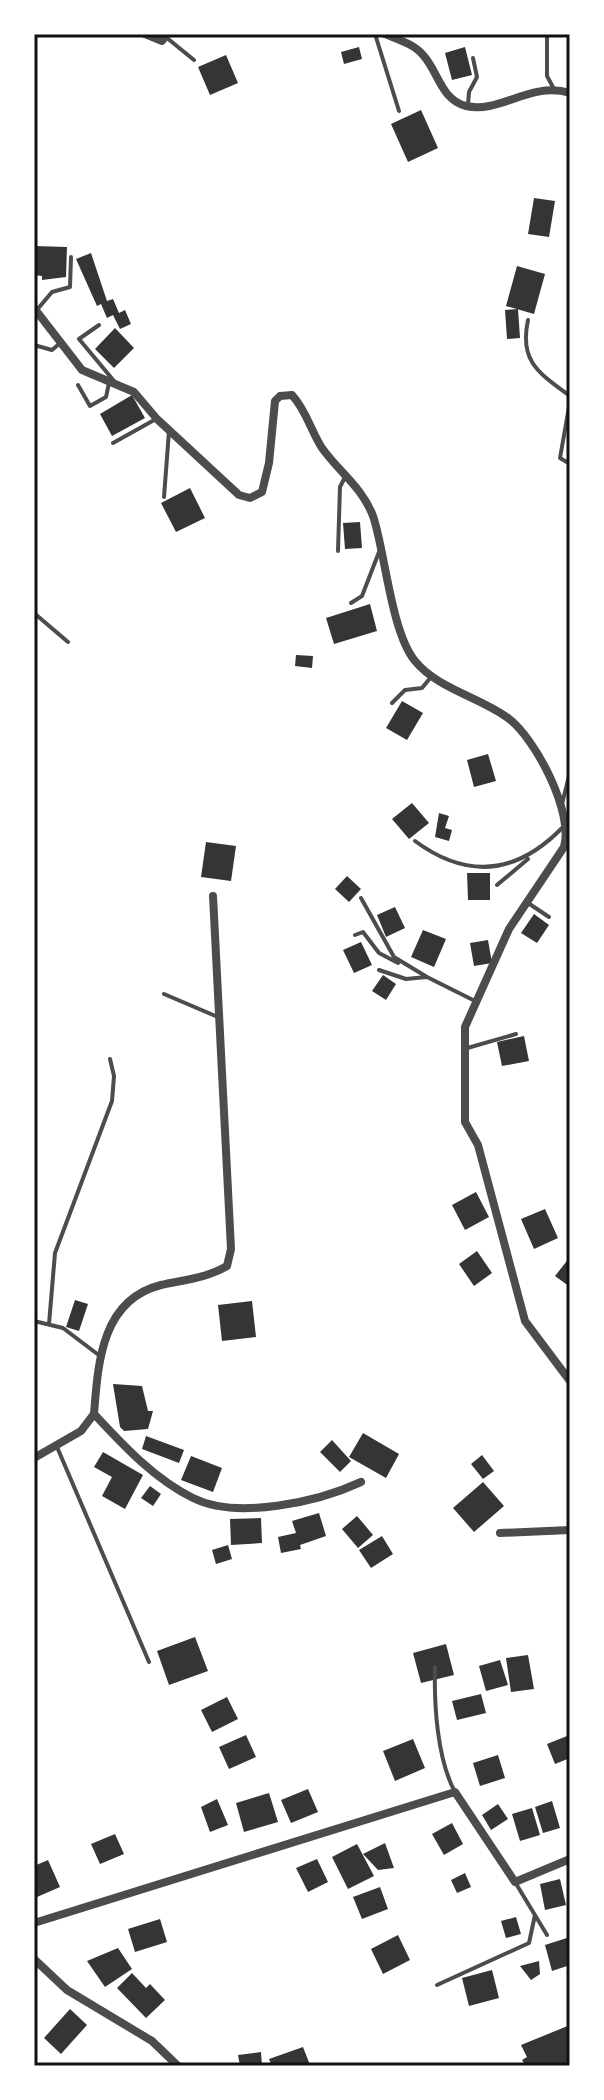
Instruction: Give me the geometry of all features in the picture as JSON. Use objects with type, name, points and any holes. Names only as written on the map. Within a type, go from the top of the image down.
[{"type":"street","points":[[145,34],[162,41],[167,36]]},
{"type":"street","points":[[385,34],[422,52],[446,94],[468,107],[480,107],[523,93],[554,89],[570,93]]},
{"type":"street","points":[[35,309],[82,370],[134,392],[157,419],[239,495],[257,496],[266,481],[275,401],[280,396],[292,395],[321,445],[367,501],[379,552],[413,660],[433,675],[510,719],[532,748],[562,804],[567,824],[564,847],[509,929],[465,1027],[465,1122],[478,1145],[525,1321],[570,1381]]},
{"type":"street","points":[[34,1458],[81,1431],[94,1414],[100,1356],[107,1331],[126,1301],[156,1286],[214,1273],[227,1266],[231,1249],[213,896]]},
{"type":"street","points":[[94,1414],[158,1476],[195,1500],[236,1506],[279,1506],[325,1499],[361,1482]]},
{"type":"street","points":[[500,1533],[570,1530]]},
{"type":"street","points":[[34,1923],[455,1792],[515,1882],[570,1859]]},
{"type":"street","points":[[34,1959],[67,1990],[152,2041],[178,2066]]},
{"type":"lane","points":[[375,34],[399,111]]},
{"type":"lane","points":[[547,34],[547,76],[554,89]]},
{"type":"lane","points":[[167,36],[194,60]]},
{"type":"lane","points":[[468,107],[469,92],[477,77],[473,58]]},
{"type":"lane","points":[[35,309],[52,292],[70,287],[71,257]]},
{"type":"lane","points":[[528,320],[524,339],[527,356],[540,374],[570,398],[560,458],[570,464]]},
{"type":"lane","points":[[78,385],[90,406],[106,397],[112,383],[79,339],[99,325]]},
{"type":"lane","points":[[34,345],[52,350],[59,344]]},
{"type":"lane","points":[[113,443],[157,419]]},
{"type":"lane","points":[[164,497],[169,430]]},
{"type":"lane","points":[[338,551],[340,487],[346,475]]},
{"type":"lane","points":[[351,603],[362,596],[379,552]]},
{"type":"lane","points":[[34,613],[68,642]]},
{"type":"lane","points":[[392,703],[405,690],[422,688],[433,675]]},
{"type":"lane","points":[[562,804],[570,772]]},
{"type":"lane","points":[[497,885],[567,824]]},
{"type":"lane","points":[[415,841],[432,853],[470,866],[514,864],[532,855]]},
{"type":"lane","points":[[361,898],[383,943],[405,966]]},
{"type":"lane","points":[[527,902],[549,917]]},
{"type":"lane","points":[[355,935],[363,932],[379,953],[475,1001]]},
{"type":"lane","points":[[379,970],[406,979],[427,977]]},
{"type":"lane","points":[[164,994],[218,1017]]},
{"type":"lane","points":[[464,1049],[516,1034]]},
{"type":"lane","points":[[49,1324],[55,1253],[112,1101],[114,1076],[110,1059]]},
{"type":"lane","points":[[34,1321],[63,1328],[100,1356]]},
{"type":"lane","points":[[57,1446],[149,1662]]},
{"type":"lane","points":[[435,1667],[434,1700],[445,1774],[455,1792]]},
{"type":"lane","points":[[515,1882],[547,1935]]},
{"type":"lane","points":[[437,1985],[529,1943],[535,1915]]},
{"type":"building","points":[[359,47],[362,59],[344,64],[341,52]]},
{"type":"building","points":[[465,47],[472,75],[452,80],[445,53]]},
{"type":"building","points":[[226,55],[238,83],[210,95],[198,67]]},
{"type":"building","points":[[421,110],[438,148],[408,162],[391,124]]},
{"type":"building","points":[[534,198],[555,201],[549,237],[528,234]]},
{"type":"building","points":[[34,246],[67,247],[66,277],[42,280],[42,276],[34,275]]},
{"type":"building","points":[[91,253],[107,301],[113,299],[119,313],[125,310],[131,324],[120,329],[113,315],[107,318],[101,304],[97,306],[76,259]]},
{"type":"building","points":[[517,266],[545,274],[534,314],[506,306]]},
{"type":"building","points":[[518,309],[520,338],[507,339],[505,310]]},
{"type":"building","points":[[115,328],[134,348],[114,368],[95,349]]},
{"type":"building","points":[[132,395],[145,418],[112,436],[100,414]]},
{"type":"building","points":[[190,488],[205,518],[176,532],[161,503]]},
{"type":"building","points":[[360,522],[362,548],[345,549],[343,523]]},
{"type":"building","points":[[370,604],[377,631],[334,644],[326,618]]},
{"type":"building","points":[[296,655],[313,656],[312,668],[295,666]]},
{"type":"building","points":[[402,701],[423,713],[407,740],[386,728]]},
{"type":"building","points":[[488,754],[496,781],[474,787],[467,760]]},
{"type":"building","points":[[412,803],[429,823],[409,839],[392,819]]},
{"type":"building","points":[[439,813],[449,816],[445,828],[452,830],[449,841],[435,837]]},
{"type":"building","points":[[206,842],[236,846],[231,881],[201,877]]},
{"type":"building","points":[[467,873],[490,873],[490,900],[468,900]]},
{"type":"building","points":[[347,876],[361,889],[349,902],[335,889]]},
{"type":"building","points":[[395,907],[405,928],[386,937],[377,915]]},
{"type":"building","points":[[534,914],[549,925],[537,943],[521,933]]},
{"type":"building","points":[[423,930],[446,939],[434,967],[411,957]]},
{"type":"building","points":[[488,940],[492,963],[474,966],[470,943]]},
{"type":"building","points":[[361,942],[372,965],[354,973],[343,950]]},
{"type":"building","points":[[383,975],[396,984],[386,1000],[372,991]]},
{"type":"building","points":[[524,1036],[529,1061],[502,1066],[497,1042]]},
{"type":"building","points":[[476,1192],[489,1217],[465,1230],[452,1205]]},
{"type":"building","points":[[545,1209],[558,1238],[534,1249],[521,1219]]},
{"type":"building","points":[[477,1251],[492,1273],[474,1286],[459,1264]]},
{"type":"building","points":[[570,1257],[570,1287],[555,1276]]},
{"type":"building","points":[[75,1300],[88,1304],[79,1331],[66,1327]]},
{"type":"building","points":[[252,1301],[256,1337],[222,1341],[218,1305]]},
{"type":"building","points":[[113,1384],[142,1386],[148,1411],[153,1411],[148,1429],[124,1431],[120,1427]]},
{"type":"building","points":[[363,1433],[399,1454],[386,1478],[349,1457]]},
{"type":"building","points":[[146,1436],[184,1450],[179,1463],[142,1449]]},
{"type":"building","points":[[332,1440],[351,1461],[340,1472],[320,1452]]},
{"type":"building","points":[[103,1452],[143,1475],[125,1509],[102,1496],[112,1477],[94,1467]]},
{"type":"building","points":[[482,1455],[494,1471],[483,1479],[471,1464]]},
{"type":"building","points":[[191,1456],[222,1468],[213,1492],[181,1480]]},
{"type":"building","points":[[483,1482],[504,1506],[474,1532],[453,1508]]},
{"type":"building","points":[[150,1486],[161,1494],[153,1506],[141,1498]]},
{"type":"building","points":[[319,1513],[326,1536],[300,1545],[301,1549],[281,1553],[278,1537],[296,1533],[292,1521]]},
{"type":"building","points":[[357,1516],[373,1535],[358,1548],[342,1529]]},
{"type":"building","points":[[261,1518],[262,1543],[231,1545],[230,1519]]},
{"type":"building","points":[[382,1536],[393,1554],[371,1568],[359,1550]]},
{"type":"building","points":[[228,1545],[232,1559],[216,1564],[212,1550]]},
{"type":"building","points":[[195,1637],[208,1671],[169,1685],[157,1651]]},
{"type":"building","points":[[446,1644],[454,1675],[421,1683],[413,1653]]},
{"type":"building","points":[[528,1655],[534,1689],[511,1692],[506,1658]]},
{"type":"building","points":[[500,1660],[508,1685],[486,1691],[479,1666]]},
{"type":"building","points":[[481,1694],[486,1713],[457,1720],[452,1701]]},
{"type":"building","points":[[227,1697],[238,1719],[212,1732],[201,1710]]},
{"type":"building","points":[[246,1735],[256,1757],[229,1769],[219,1747]]},
{"type":"building","points":[[567,1736],[570,1758],[555,1764],[547,1744]]},
{"type":"building","points":[[413,1739],[425,1768],[395,1781],[383,1751]]},
{"type":"building","points":[[498,1755],[505,1778],[480,1786],[473,1763]]},
{"type":"building","points":[[308,1789],[318,1812],[291,1823],[281,1800]]},
{"type":"building","points":[[269,1793],[278,1822],[244,1832],[236,1803]]},
{"type":"building","points":[[217,1799],[228,1825],[210,1832],[201,1807]]},
{"type":"building","points":[[552,1801],[560,1828],[543,1833],[535,1807]]},
{"type":"building","points":[[498,1804],[508,1819],[491,1830],[482,1815]]},
{"type":"building","points":[[532,1808],[540,1835],[520,1841],[512,1814]]},
{"type":"building","points":[[452,1823],[463,1844],[444,1855],[432,1834]]},
{"type":"building","points":[[115,1834],[124,1854],[100,1864],[91,1844]]},
{"type":"building","points":[[385,1843],[394,1868],[378,1870],[363,1854]]},
{"type":"building","points":[[357,1844],[374,1876],[348,1889],[332,1857]]},
{"type":"building","points":[[317,1859],[328,1882],[308,1892],[296,1868]]},
{"type":"building","points":[[48,1860],[60,1887],[37,1897],[34,1866]]},
{"type":"building","points":[[465,1873],[471,1887],[457,1893],[451,1880]]},
{"type":"building","points":[[560,1879],[566,1905],[545,1910],[540,1884]]},
{"type":"building","points":[[380,1887],[388,1909],[362,1919],[353,1897]]},
{"type":"building","points":[[516,1917],[521,1934],[506,1938],[501,1921]]},
{"type":"building","points":[[160,1919],[167,1942],[135,1952],[128,1929]]},
{"type":"building","points":[[398,1935],[410,1960],[383,1974],[371,1949]]},
{"type":"building","points":[[570,1937],[570,1965],[552,1971],[545,1945]]},
{"type":"building","points":[[118,1948],[132,1969],[105,1987],[87,1961]]},
{"type":"building","points":[[539,1961],[540,1974],[531,1980],[520,1966]]},
{"type":"building","points":[[492,1970],[499,1998],[469,2006],[462,1978]]},
{"type":"building","points":[[132,1973],[146,1988],[150,1984],[165,2000],[146,2018],[117,1988]]},
{"type":"building","points":[[70,2009],[87,2025],[61,2054],[44,2038]]},
{"type":"building","points":[[570,2025],[570,2066],[526,2066],[522,2060],[527,2057],[521,2045]]},
{"type":"building","points":[[303,2047],[310,2065],[272,2066],[269,2059]]},
{"type":"building","points":[[261,2052],[262,2066],[240,2066],[238,2055]]}]
